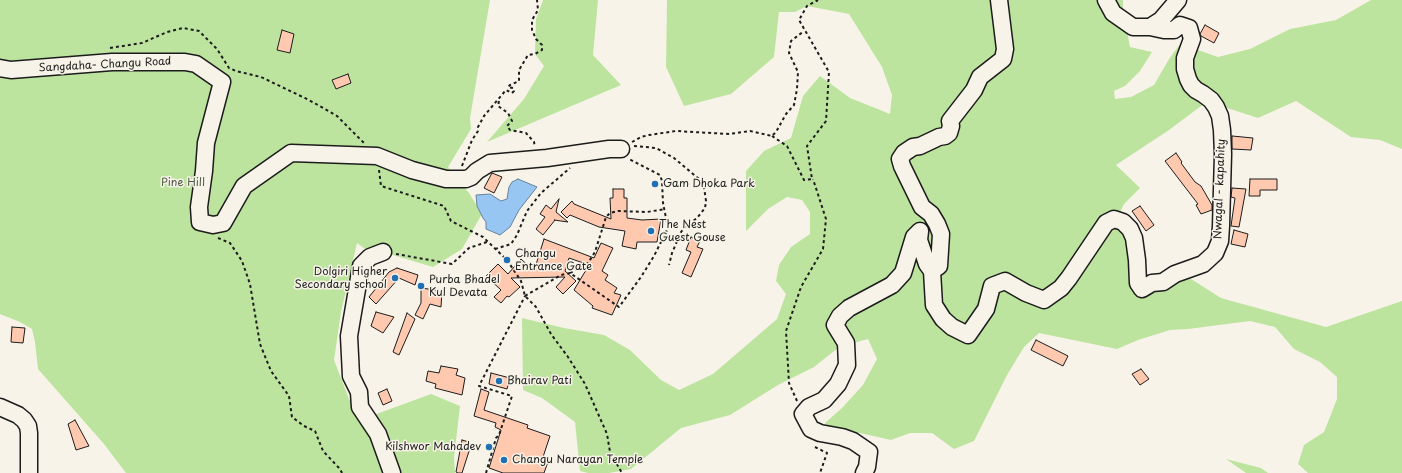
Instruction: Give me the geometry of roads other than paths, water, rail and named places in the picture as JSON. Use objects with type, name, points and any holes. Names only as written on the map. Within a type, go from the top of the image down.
[{"type":"street","points":[[864,473],[867,467],[869,452],[853,441],[842,437],[820,433],[811,429],[803,414],[809,406],[824,400],[838,384],[847,365],[846,343],[835,325],[840,316],[849,308],[892,285],[903,273],[914,237],[920,231],[919,240],[927,264],[932,271],[939,266],[941,234],[931,214],[922,207],[902,166],[900,158],[904,153],[913,147],[920,146],[949,133],[951,126],[950,121],[974,90],[980,77],[1002,59],[1005,49],[999,0]]},
{"type":"street","points":[[1106,0],[1113,13],[1133,27],[1150,27],[1161,20],[1178,0]]},
{"type":"street","name":"Nwagal - kapahity","points":[[932,271],[934,305],[943,319],[952,327],[968,335],[986,309],[992,286],[1006,281],[1026,293],[1044,300],[1061,288],[1106,223],[1114,219],[1123,222],[1130,229],[1134,238],[1138,283],[1142,289],[1152,282],[1162,282],[1175,274],[1203,264],[1215,253],[1220,241],[1221,226],[1223,148],[1220,116],[1211,100],[1191,86],[1188,79],[1185,69],[1185,58],[1192,39],[1189,28],[1180,25],[1174,30],[1164,30],[1150,27]]},
{"type":"street","name":"Sangdaha- Changu Road","points":[[0,68],[11,70],[112,62],[185,62],[196,64],[222,82],[206,143],[199,207],[200,222],[213,225],[223,223],[244,186],[291,153],[377,156],[412,170],[446,179],[466,179],[472,177],[477,171],[490,162],[547,158],[624,148]]},
{"type":"street","points":[[383,252],[370,257],[361,266],[349,336],[351,376],[359,392],[360,407],[378,434],[392,473]]},
{"type":"street","points":[[0,408],[18,415],[28,426],[29,473]]},
{"type":"water","points":[[518,179],[537,187],[519,210],[510,227],[500,235],[486,229],[486,222],[477,206],[476,195],[490,194],[501,201],[507,199],[509,187],[512,182]]},
{"type":"place","name":"Gam Dhoka Park","points":[[655,184]]},
{"type":"place","name":"The Nest Guest Gouse","points":[[651,231]]},
{"type":"place","name":"Changu Entrance Gate","points":[[507,260]]},
{"type":"place","name":"Dolgiri Higher Secondary school","points":[[395,278]]},
{"type":"place","name":"Purba Bhadel Kul Devata","points":[[421,286]]},
{"type":"place","name":"Bhairav Pati","points":[[499,381]]},
{"type":"place","name":"Kilshwor Mahadev","points":[[489,447]]},
{"type":"place","name":"Changu Narayan Temple","points":[[504,460]]},
{"type":"park label","name":"Pine Hill","points":[[183,183]]}]
